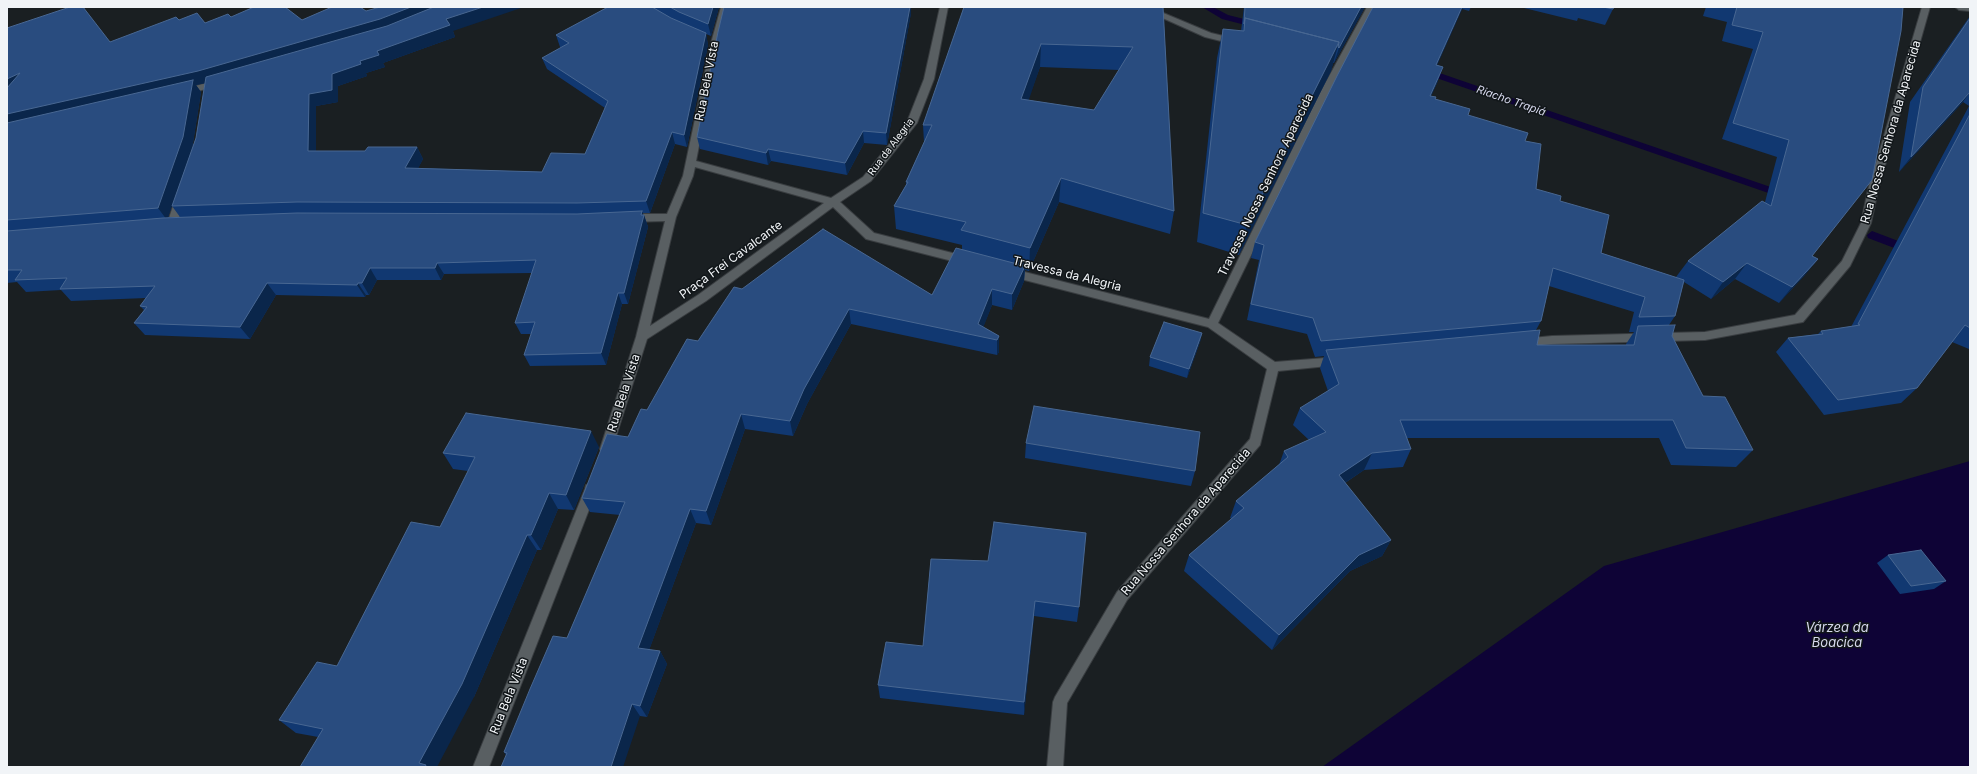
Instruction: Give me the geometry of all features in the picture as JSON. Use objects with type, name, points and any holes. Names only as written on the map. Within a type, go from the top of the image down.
[{"type":"street","name":"Rua Bela Vista","points":[[603,458],[642,337],[671,217],[688,176],[711,41],[725,7]]},
{"type":"street","name":"Rua da Alegria","points":[[833,202],[868,179],[912,123],[929,79],[944,7]]},
{"type":"street","points":[[1142,7],[1208,35],[1247,45]]},
{"type":"street","name":"Travessa Nossa Senhora Aparecida","points":[[1212,324],[1335,68],[1344,58],[1372,7]]},
{"type":"street","name":"Rua Nossa Senhora da Aparecida","points":[[1513,344],[1552,340],[1705,336],[1799,319],[1846,264],[1866,223],[1873,190],[1926,7]]},
{"type":"street","points":[[1959,7],[1970,8]]},
{"type":"street","points":[[169,95],[230,79]]},
{"type":"street","points":[[206,100],[208,86]]},
{"type":"street","points":[[691,163],[833,202],[870,236],[976,263]]},
{"type":"street","points":[[185,187],[168,225],[187,224]]},
{"type":"street","name":"Praça Frei Cavalcante","points":[[642,337],[702,298],[833,202]]},
{"type":"street","points":[[619,219],[671,217]]},
{"type":"street","name":"Travessa da Alegria","points":[[999,269],[1212,324],[1273,367]]},
{"type":"street","points":[[1273,367],[1351,360]]},
{"type":"street","name":"Rua Nossa Senhora da Aparecida","points":[[1055,767],[1060,702],[1122,596],[1256,441],[1273,367]]},
{"type":"street","name":"Rua Bela Vista","points":[[481,767],[594,480]]},
{"type":"water","name":"Várzea da Boacica","points":[[1970,461],[1970,767],[1322,767],[1604,566]]},
{"type":"building","points":[[70,7],[83,7],[110,42],[176,17],[179,20],[197,13],[205,23],[228,14],[231,17],[254,7],[285,7],[302,20],[332,7],[360,7],[366,11],[380,7],[411,7],[380,19],[198,71],[7,114],[7,88],[20,73],[7,79],[7,28]]},
{"type":"building","points":[[434,7],[483,7],[446,19],[450,25],[377,51],[379,55],[360,61],[361,64],[332,74],[332,90],[309,94],[308,151],[365,151],[368,147],[417,147],[405,168],[542,172],[551,153],[585,154],[608,101],[542,58],[569,43],[556,35],[608,7],[652,7],[671,18],[706,33],[684,135],[672,132],[646,201],[577,203],[297,202],[172,206],[196,138],[206,77],[387,26]]},
{"type":"building","points":[[670,7],[713,7],[708,24]]},
{"type":"building","points":[[724,7],[910,7],[886,133],[863,131],[845,163],[768,149],[766,153],[697,137]]},
{"type":"building","points":[[964,7],[1163,7],[1174,211],[1061,178],[1030,248],[961,230],[966,222],[894,206],[908,182],[906,182],[932,125],[923,125]],"holes":[[[1041,44],[1133,47],[1094,110],[1021,99]]]},
{"type":"building","points":[[1245,7],[1361,7],[1339,48],[1339,42],[1245,18],[1244,24]]},
{"type":"building","points":[[1373,7],[1462,7],[1436,65],[1443,67],[1430,96],[1436,97],[1435,99],[1470,109],[1468,115],[1528,133],[1525,141],[1541,144],[1536,189],[1561,196],[1560,201],[1609,215],[1601,253],[1684,280],[1675,316],[1639,317],[1645,297],[1553,268],[1541,321],[1321,341],[1313,318],[1251,304],[1264,245],[1255,242],[1337,76]]},
{"type":"building","points":[[1603,7],[1614,7],[1613,9]]},
{"type":"building","points":[[1737,7],[1903,7],[1901,31],[1872,180],[1812,256],[1818,259],[1792,287],[1747,263],[1723,282],[1688,261],[1762,201],[1771,206],[1789,140],[1733,123],[1763,32],[1732,25]]},
{"type":"building","points":[[1245,18],[1339,42],[1247,225],[1203,213],[1223,29],[1244,31]]},
{"type":"building","points":[[1970,18],[1970,92],[1911,157],[1923,87]]},
{"type":"building","points":[[193,80],[183,137],[158,208],[7,220],[7,123]]},
{"type":"building","points":[[1970,114],[1970,328],[1965,325],[1917,388],[1838,400],[1788,338],[1823,334],[1821,331],[1860,325],[1858,324]]},
{"type":"building","points":[[642,211],[641,215],[644,215],[624,293],[618,293],[601,353],[524,355],[535,322],[515,323],[536,260],[437,263],[435,268],[370,268],[362,283],[358,283],[357,285],[267,283],[240,327],[134,323],[147,307],[140,306],[155,286],[60,289],[67,278],[15,280],[22,270],[7,270],[7,231],[163,218],[297,213],[577,214]]},
{"type":"building","points":[[823,229],[932,295],[956,248],[1025,266],[1012,294],[992,289],[978,324],[999,336],[997,340],[849,309],[804,389],[790,421],[741,414],[706,511],[690,509],[638,648],[660,651],[640,706],[632,704],[611,767],[501,767],[507,753],[504,752],[553,636],[567,638],[625,502],[582,498],[607,434],[628,437],[641,409],[647,410],[687,339],[698,341],[734,287],[742,289]]},
{"type":"building","points":[[1164,322],[1202,333],[1189,369],[1150,357]]},
{"type":"building","points":[[1675,325],[1672,336],[1703,396],[1725,397],[1753,450],[1686,448],[1673,420],[1400,420],[1411,449],[1372,453],[1339,475],[1391,540],[1359,555],[1279,635],[1189,555],[1244,508],[1236,501],[1288,457],[1284,451],[1326,432],[1300,408],[1339,384],[1326,350],[1540,330],[1537,345],[1634,345],[1638,326]]},
{"type":"building","points":[[1034,406],[1200,432],[1195,471],[1026,443]]},
{"type":"building","points":[[466,413],[591,431],[566,495],[549,493],[531,535],[527,535],[462,684],[419,763],[426,765],[425,767],[300,767],[323,729],[279,720],[317,662],[337,666],[411,522],[440,527],[475,457],[443,453]]},
{"type":"building","points":[[994,522],[1086,533],[1079,607],[1035,601],[1024,702],[878,685],[886,642],[923,646],[931,559],[988,561]]},
{"type":"building","points":[[1921,550],[1946,581],[1911,586],[1888,555]]},
{"type":"waterway","name":"Riacho Trapiá","points":[[1206,7],[1225,17],[1257,25]]},
{"type":"waterway","name":"Riacho Trapiá","points":[[1425,71],[1784,195]]},
{"type":"waterway","name":"Riacho Trapiá","points":[[1872,235],[1910,250]]}]
